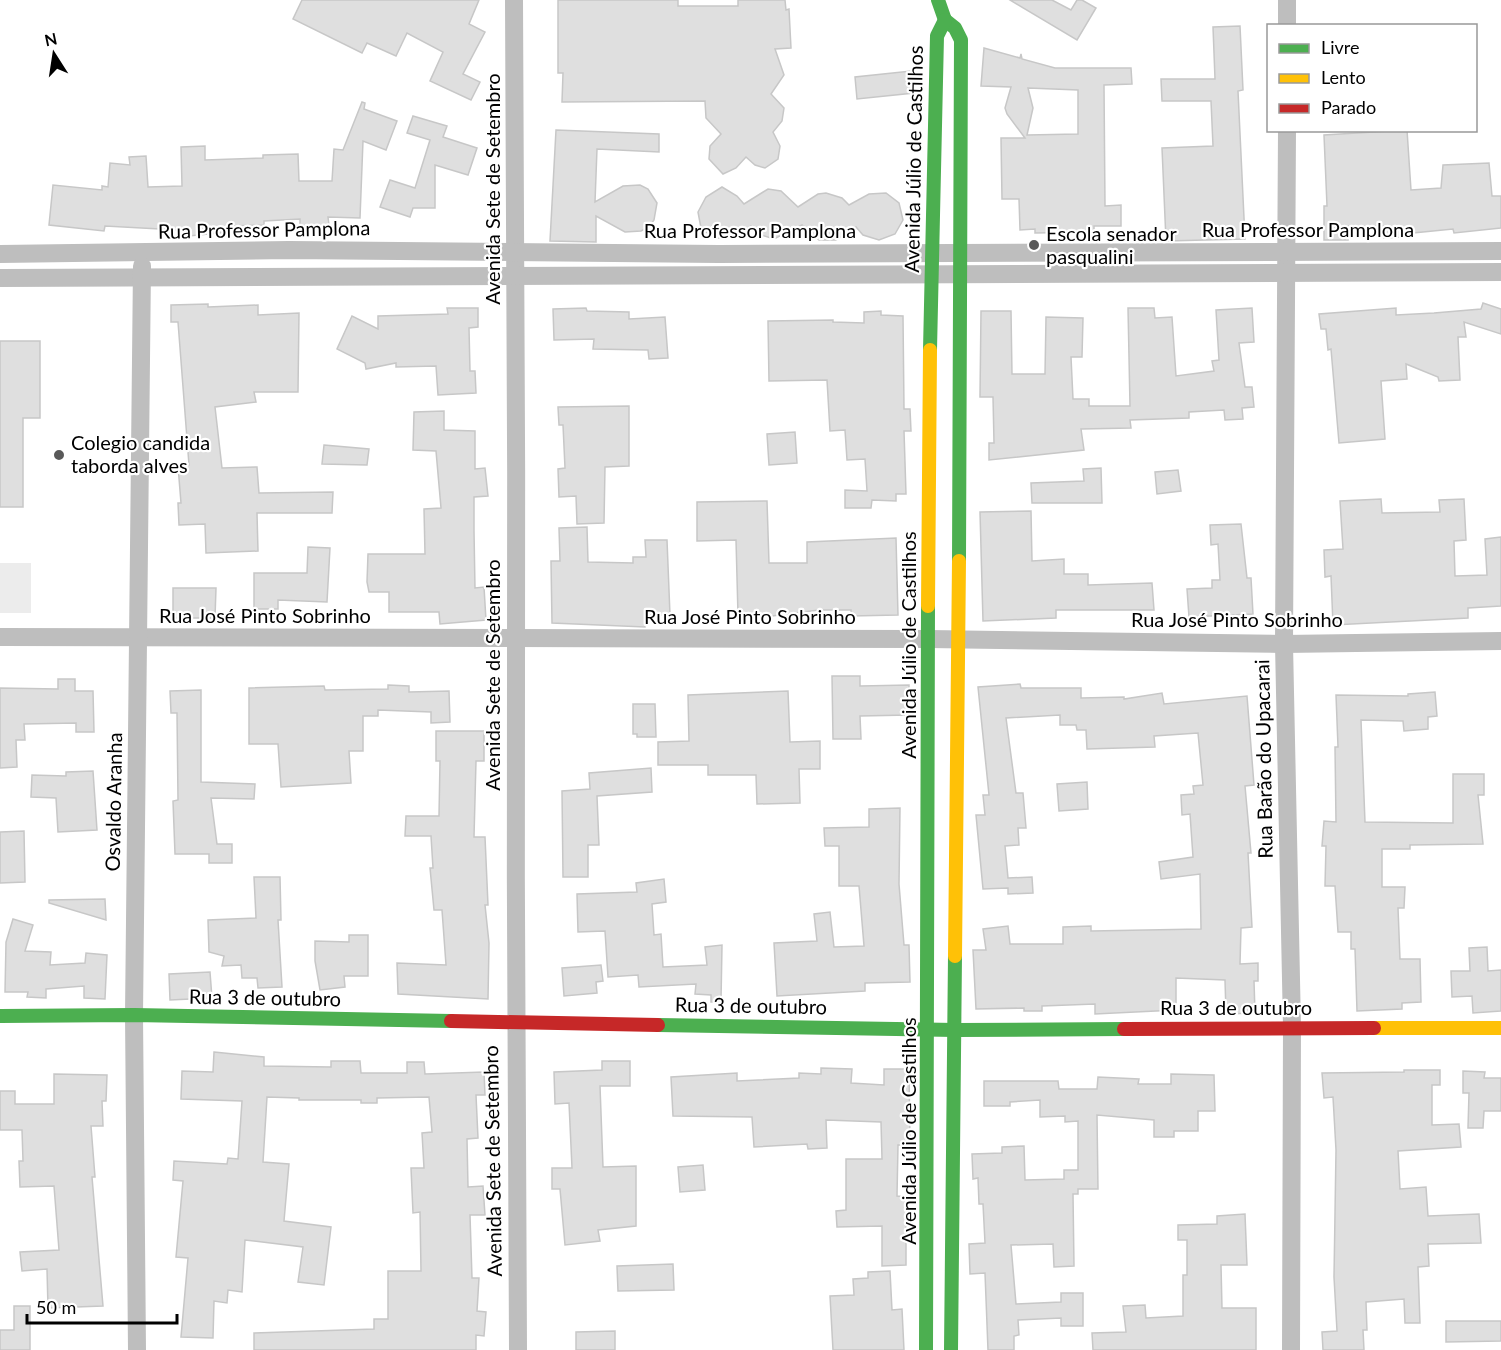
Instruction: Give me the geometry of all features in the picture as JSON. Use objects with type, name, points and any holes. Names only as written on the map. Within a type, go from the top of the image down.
[{"type":"street","name":"Avenida Sete de Setembro","points":[[514,0],[517,253],[514,1022],[518,1350]]},
{"type":"street","points":[[938,0],[945,20]]},
{"type":"street","points":[[1287,0],[1287,24]]},
{"type":"street","name":"Avenida Júlio de Castilhos","points":[[926,1350],[929,1028],[928,639],[945,371],[961,275],[962,252],[961,40],[955,28],[945,20],[936,36],[931,276],[945,371],[958,640],[951,1350]]},
{"type":"street","name":"Rua Barão do Upacarai","points":[[1287,132],[1284,644],[1292,1027],[1291,1350]]},
{"type":"street","name":"Rua Professor Pamplona","points":[[7,255],[290,250],[720,254],[1495,251]]},
{"type":"street","points":[[290,250],[291,275]]},
{"type":"street","points":[[7,255],[7,278],[291,275],[720,277],[1495,272],[1495,251]]},
{"type":"street","points":[[1067,252],[1067,275]]},
{"type":"street","points":[[1169,275],[1170,253]]},
{"type":"street","name":"Osvaldo Aranha","points":[[137,1350],[134,1014],[143,254]]},
{"type":"street","points":[[720,254],[720,277]]},
{"type":"street","name":"Rua José Pinto Sobrinho","points":[[0,637],[515,640],[928,639],[1284,644],[1501,640]]},
{"type":"street","points":[[928,837],[957,838]]},
{"type":"street","name":"Rua 3 de outubro","points":[[0,1016],[134,1014],[955,1030],[1501,1028]]},
{"type":"street","points":[[928,1144],[954,1144]]},
{"type":"street","points":[[927,1301],[952,1302]]},
{"type":"shaded area","points":[[0,563],[31,563],[31,613],[0,613]]},
{"type":"building","points":[[302,0],[479,0],[469,24],[485,32],[463,74],[480,82],[471,100],[430,81],[443,52],[407,33],[396,56],[367,43],[362,53],[293,19]]},
{"type":"building","points":[[558,0],[678,0],[678,6],[738,6],[738,0],[785,0],[786,10],[789,9],[791,48],[775,49],[784,75],[771,94],[784,108],[782,121],[773,132],[780,146],[778,159],[765,168],[755,165],[746,157],[736,168],[723,174],[709,159],[710,146],[721,134],[706,118],[705,101],[562,102],[563,73],[558,73]]},
{"type":"building","points":[[1010,0],[1052,0],[1071,10],[1077,0],[1082,0],[1096,8],[1077,40]]},
{"type":"building","points":[[1240,26],[1243,90],[1238,91],[1245,239],[1166,241],[1162,148],[1213,146],[1211,101],[1162,101],[1161,79],[1215,79],[1213,27]]},
{"type":"building","points":[[984,48],[1020,58],[1021,54],[1022,59],[1055,68],[1131,68],[1132,84],[1104,85],[1105,206],[1121,205],[1121,226],[1094,226],[1094,232],[1035,233],[1035,229],[1020,230],[1019,199],[1002,199],[1001,138],[1025,138],[1005,108],[1011,87],[981,86]],"holes":[[[1028,88],[1078,90],[1078,134],[1027,135],[1033,108]]]},
{"type":"building","points":[[911,71],[914,93],[857,99],[855,77]]},
{"type":"building","points":[[362,102],[365,103],[364,109],[397,121],[386,150],[363,141],[360,218],[328,217],[329,225],[300,226],[300,219],[264,221],[264,225],[228,226],[228,232],[179,237],[178,230],[105,226],[104,231],[49,225],[53,185],[102,190],[102,186],[108,187],[110,163],[130,165],[129,157],[146,156],[148,187],[182,186],[181,147],[205,146],[205,160],[298,154],[299,181],[332,181],[334,149],[343,150]]},
{"type":"building","points":[[413,116],[447,126],[443,137],[477,148],[468,175],[435,165],[435,208],[413,208],[410,217],[380,207],[390,180],[415,188],[430,140],[407,133]]},
{"type":"building","points":[[556,130],[659,134],[659,152],[597,149],[595,202],[623,186],[640,185],[648,189],[657,203],[654,220],[649,227],[641,231],[625,232],[596,216],[596,242],[550,241]]},
{"type":"building","points":[[1407,132],[1411,190],[1441,188],[1443,165],[1489,163],[1492,196],[1501,196],[1501,228],[1454,233],[1453,229],[1384,238],[1383,226],[1348,226],[1348,240],[1324,240],[1324,206],[1327,206],[1324,135]]},
{"type":"building","points":[[722,187],[737,196],[744,204],[768,189],[781,191],[798,207],[818,194],[826,193],[842,198],[849,205],[869,194],[886,193],[899,203],[903,220],[895,234],[879,240],[863,235],[856,227],[836,240],[819,240],[802,225],[774,239],[758,234],[751,226],[731,238],[714,238],[701,228],[698,212],[706,197]]},
{"type":"building","points":[[1483,303],[1501,309],[1501,334],[1464,322],[1466,337],[1458,337],[1460,380],[1439,381],[1438,377],[1406,364],[1407,379],[1381,381],[1385,439],[1339,443],[1331,349],[1328,350],[1326,329],[1321,329],[1319,314],[1396,308],[1396,315],[1434,313],[1481,309]]},
{"type":"building","points":[[208,304],[208,307],[258,305],[258,315],[299,313],[298,392],[254,392],[256,402],[215,407],[222,468],[257,467],[259,493],[333,492],[332,513],[257,513],[258,551],[206,553],[205,524],[179,525],[178,503],[181,503],[178,466],[189,465],[178,322],[171,322],[171,305]]},
{"type":"building","points":[[447,308],[478,308],[478,327],[469,328],[470,371],[475,371],[476,393],[438,395],[436,366],[396,367],[396,363],[366,369],[365,363],[337,349],[352,316],[378,329],[378,316],[448,314]]},
{"type":"building","points":[[586,308],[587,311],[629,312],[629,319],[665,317],[668,358],[649,359],[648,350],[593,349],[594,339],[554,340],[553,309]]},
{"type":"building","points":[[1128,308],[1154,308],[1155,318],[1172,317],[1176,376],[1214,371],[1212,361],[1219,360],[1216,310],[1252,308],[1254,342],[1239,343],[1245,387],[1252,387],[1254,407],[1242,408],[1243,419],[1225,420],[1224,410],[1189,412],[1189,418],[1130,420],[1131,428],[1081,429],[1084,450],[989,460],[989,443],[994,443],[993,397],[980,397],[981,311],[1011,311],[1012,374],[1045,374],[1046,317],[1083,318],[1082,357],[1071,357],[1073,399],[1089,399],[1089,406],[1130,406]]},
{"type":"building","points":[[881,311],[881,315],[903,316],[904,409],[910,409],[911,431],[904,431],[906,494],[896,494],[896,501],[872,500],[871,508],[845,508],[845,490],[867,491],[865,459],[847,460],[845,430],[830,431],[827,380],[769,381],[768,321],[833,320],[833,322],[864,323],[864,312]]},
{"type":"building","points":[[0,341],[40,341],[40,418],[23,418],[23,507],[0,507]]},
{"type":"building","points":[[629,406],[629,466],[605,467],[604,523],[577,524],[576,496],[559,497],[558,469],[565,468],[563,425],[559,425],[558,407]]},
{"type":"building","points":[[444,411],[444,430],[475,431],[475,469],[485,468],[488,496],[474,497],[474,531],[475,588],[484,587],[486,620],[440,624],[439,612],[389,612],[389,592],[369,592],[368,554],[425,554],[424,509],[441,508],[436,451],[413,450],[414,412]]},
{"type":"building","points":[[795,432],[797,463],[769,465],[767,434]]},
{"type":"building","points":[[324,445],[369,449],[367,465],[322,464]]},
{"type":"building","points":[[1101,468],[1102,503],[1032,503],[1031,483],[1084,481],[1083,469]]},
{"type":"building","points":[[1178,470],[1181,491],[1157,494],[1155,472]]},
{"type":"building","points":[[1381,499],[1382,513],[1440,512],[1439,500],[1464,499],[1466,540],[1454,541],[1455,576],[1487,575],[1485,539],[1501,537],[1501,606],[1468,608],[1468,618],[1333,625],[1331,576],[1325,577],[1324,550],[1343,549],[1340,501]]},
{"type":"building","points":[[767,501],[769,563],[807,563],[807,542],[896,538],[898,615],[851,616],[851,610],[819,610],[772,616],[738,615],[736,540],[697,541],[697,502]]},
{"type":"building","points":[[1031,511],[1032,561],[1064,559],[1064,574],[1088,574],[1088,585],[1152,583],[1154,610],[1056,610],[1056,618],[983,621],[980,512]]},
{"type":"building","points":[[1241,524],[1247,578],[1251,578],[1253,614],[1189,617],[1187,589],[1212,588],[1212,580],[1220,580],[1218,544],[1211,545],[1210,525]]},
{"type":"building","points":[[587,527],[588,562],[633,563],[633,557],[646,557],[645,540],[667,540],[670,615],[645,615],[645,627],[552,623],[551,561],[560,561],[559,528]]},
{"type":"building","points":[[308,547],[330,548],[327,602],[278,600],[278,609],[254,609],[254,573],[307,573]]},
{"type":"building","points":[[173,588],[216,588],[215,618],[173,618]]},
{"type":"building","points":[[832,676],[860,676],[860,686],[909,685],[909,715],[860,716],[861,739],[833,739]]},
{"type":"building","points":[[58,679],[75,679],[75,691],[93,691],[94,732],[76,732],[76,723],[24,724],[25,740],[16,740],[17,767],[0,768],[0,688],[58,689]]},
{"type":"building","points":[[1020,684],[1021,688],[1081,688],[1081,698],[1124,697],[1124,699],[1162,693],[1164,704],[1247,696],[1254,785],[1245,786],[1251,853],[1248,853],[1252,927],[1241,928],[1240,964],[1258,963],[1258,981],[1254,981],[1255,1013],[1226,1014],[1225,980],[1176,978],[1176,1010],[1095,1014],[1095,1004],[1042,1006],[1042,1011],[1024,1011],[1024,1008],[976,1009],[973,950],[986,950],[983,929],[1008,926],[1010,944],[1063,944],[1063,927],[1091,926],[1091,931],[1201,929],[1200,874],[1161,879],[1159,862],[1193,857],[1190,814],[1182,815],[1181,795],[1194,794],[1193,786],[1203,785],[1198,733],[1154,736],[1155,747],[1087,749],[1086,730],[1077,730],[1076,725],[1060,725],[1060,715],[1006,718],[1016,793],[1023,793],[1026,828],[1018,828],[1019,845],[1005,846],[1008,878],[1032,877],[1033,893],[1008,894],[1008,888],[983,889],[976,815],[985,815],[983,795],[989,795],[978,687]]},
{"type":"building","points":[[388,685],[409,686],[409,692],[449,691],[450,722],[431,723],[431,712],[378,710],[378,716],[363,716],[363,751],[349,751],[351,783],[281,787],[278,744],[249,744],[249,688],[324,686],[325,690],[388,689]]},
{"type":"building","points":[[201,690],[201,782],[255,784],[254,799],[211,798],[217,844],[232,844],[232,863],[209,863],[209,854],[175,854],[173,801],[178,800],[177,713],[171,713],[170,691]]},
{"type":"building","points":[[788,691],[790,742],[820,741],[820,769],[799,769],[800,803],[757,804],[756,775],[708,775],[708,765],[658,765],[658,742],[689,741],[688,695]]},
{"type":"building","points":[[1435,692],[1437,716],[1428,717],[1428,729],[1404,731],[1403,721],[1361,720],[1365,822],[1453,823],[1453,774],[1484,774],[1484,795],[1478,795],[1483,844],[1410,845],[1410,849],[1382,849],[1382,887],[1405,887],[1404,908],[1398,908],[1400,959],[1420,959],[1421,1002],[1402,1003],[1402,1009],[1357,1011],[1355,949],[1351,949],[1351,932],[1338,932],[1335,886],[1325,886],[1326,846],[1322,846],[1324,821],[1336,822],[1335,747],[1338,747],[1336,695],[1408,696],[1408,694]]},
{"type":"building","points":[[633,704],[655,704],[656,737],[637,737],[637,734],[633,734]]},
{"type":"building","points":[[436,731],[484,731],[484,761],[476,761],[474,837],[485,837],[488,905],[485,905],[489,943],[488,999],[398,994],[397,963],[446,965],[442,910],[434,910],[430,868],[433,868],[431,836],[405,836],[406,816],[439,816],[440,761],[436,761]]},
{"type":"building","points":[[651,768],[652,792],[597,796],[599,845],[588,845],[588,877],[563,877],[562,791],[590,789],[589,773]]},
{"type":"building","points":[[93,771],[97,830],[58,832],[56,798],[31,797],[32,775],[66,776],[66,772]]},
{"type":"building","points":[[1087,782],[1088,809],[1059,811],[1057,784]]},
{"type":"building","points":[[900,808],[899,884],[904,945],[909,945],[910,982],[865,983],[865,991],[777,996],[774,943],[817,941],[814,914],[830,912],[834,947],[864,946],[859,886],[839,886],[839,846],[825,846],[824,828],[869,827],[869,809]]},
{"type":"building","points":[[24,831],[25,882],[0,883],[0,832]]},
{"type":"building","points":[[254,877],[280,877],[281,920],[278,920],[282,987],[258,988],[257,978],[242,978],[241,965],[222,966],[224,956],[209,952],[208,920],[256,918]]},
{"type":"building","points":[[664,879],[666,902],[652,904],[654,935],[661,934],[663,967],[707,965],[705,947],[722,945],[721,1002],[711,1002],[711,995],[695,994],[696,984],[639,987],[638,975],[608,977],[605,931],[578,932],[577,894],[637,892],[636,883]]},
{"type":"building","points":[[105,899],[106,920],[49,903],[49,900]]},
{"type":"building","points":[[13,919],[33,925],[25,951],[51,952],[50,965],[85,963],[86,953],[107,955],[105,999],[84,998],[84,986],[46,989],[46,998],[27,997],[28,992],[5,992],[6,942]]},
{"type":"building","points":[[349,935],[368,935],[368,976],[344,976],[345,987],[320,990],[315,961],[315,941],[349,942]]},
{"type":"building","points":[[1487,947],[1488,971],[1501,970],[1501,1011],[1473,1013],[1472,996],[1452,997],[1451,971],[1470,971],[1469,948]]},
{"type":"building","points":[[601,965],[603,981],[596,982],[597,993],[564,996],[562,968]]},
{"type":"building","points":[[210,972],[212,998],[170,1000],[169,974]]},
{"type":"building","points":[[214,1052],[264,1057],[264,1066],[331,1067],[331,1061],[360,1061],[361,1073],[407,1073],[407,1062],[424,1062],[425,1074],[484,1072],[485,1095],[476,1095],[478,1138],[467,1139],[468,1187],[483,1186],[485,1215],[470,1215],[472,1278],[479,1278],[477,1311],[486,1312],[484,1336],[476,1335],[476,1350],[254,1350],[254,1333],[374,1329],[374,1319],[388,1319],[388,1271],[421,1271],[420,1212],[413,1213],[411,1168],[424,1168],[422,1133],[432,1132],[429,1097],[377,1098],[377,1103],[361,1103],[361,1100],[299,1100],[299,1098],[267,1097],[263,1162],[289,1164],[284,1221],[331,1227],[324,1285],[298,1282],[303,1247],[245,1240],[242,1292],[228,1290],[227,1303],[214,1301],[213,1338],[181,1337],[188,1258],[176,1257],[183,1181],[173,1180],[174,1161],[227,1164],[228,1158],[238,1159],[242,1101],[181,1099],[182,1071],[213,1072]]},
{"type":"building","points":[[602,1061],[630,1061],[630,1086],[600,1086],[603,1167],[636,1166],[636,1226],[598,1230],[600,1241],[565,1245],[560,1189],[552,1189],[552,1168],[572,1168],[569,1103],[555,1104],[554,1072],[602,1070]]},
{"type":"building","points":[[821,1068],[852,1069],[851,1083],[884,1085],[884,1069],[909,1069],[910,1145],[898,1145],[897,1196],[906,1197],[906,1265],[882,1266],[882,1226],[837,1227],[836,1211],[846,1210],[846,1159],[882,1159],[881,1122],[826,1120],[827,1148],[808,1149],[807,1144],[754,1147],[752,1117],[673,1116],[671,1077],[737,1073],[737,1081],[799,1078],[799,1073],[821,1074]]},
{"type":"building","points":[[1404,1070],[1440,1070],[1440,1085],[1432,1085],[1432,1125],[1459,1124],[1461,1147],[1398,1151],[1400,1189],[1426,1187],[1428,1216],[1479,1214],[1481,1243],[1428,1244],[1429,1266],[1418,1267],[1420,1323],[1405,1323],[1404,1299],[1366,1302],[1367,1330],[1363,1330],[1364,1350],[1323,1350],[1322,1332],[1337,1331],[1334,1277],[1336,1150],[1333,1097],[1324,1098],[1322,1073],[1404,1072]]},
{"type":"building","points":[[1463,1071],[1485,1072],[1484,1078],[1501,1078],[1501,1111],[1484,1111],[1483,1128],[1468,1128],[1469,1093],[1463,1093]]},
{"type":"building","points":[[54,1074],[107,1075],[106,1101],[102,1101],[103,1126],[91,1126],[95,1177],[92,1177],[103,1306],[48,1308],[47,1269],[22,1271],[20,1252],[59,1250],[54,1186],[20,1187],[19,1161],[23,1161],[22,1130],[0,1130],[0,1091],[15,1091],[15,1104],[54,1104]]},
{"type":"building","points":[[1171,1074],[1214,1075],[1215,1111],[1198,1111],[1198,1131],[1174,1131],[1174,1137],[1154,1137],[1154,1120],[1097,1115],[1098,1189],[1078,1189],[1078,1194],[1073,1194],[1074,1266],[1054,1267],[1053,1244],[1011,1245],[1016,1304],[1061,1302],[1061,1293],[1083,1293],[1083,1326],[1061,1326],[1061,1318],[1018,1320],[1019,1335],[1014,1336],[1014,1350],[988,1350],[985,1273],[970,1274],[969,1244],[985,1243],[983,1204],[979,1204],[978,1178],[973,1179],[972,1154],[1002,1153],[1002,1147],[1024,1146],[1025,1180],[1064,1179],[1064,1170],[1078,1170],[1078,1121],[1065,1122],[1065,1116],[1040,1117],[1040,1100],[1010,1102],[1010,1106],[984,1106],[984,1081],[1058,1081],[1059,1089],[1097,1089],[1098,1077],[1139,1079],[1138,1084],[1171,1084]]},
{"type":"building","points":[[703,1165],[705,1190],[680,1192],[678,1167]]},
{"type":"building","points":[[1245,1214],[1247,1265],[1221,1265],[1222,1308],[1256,1308],[1256,1350],[1093,1350],[1092,1333],[1126,1332],[1123,1306],[1145,1305],[1146,1318],[1183,1316],[1183,1275],[1187,1275],[1187,1240],[1178,1240],[1178,1225],[1217,1224],[1217,1216]]},
{"type":"building","points":[[673,1264],[674,1290],[618,1291],[617,1266]]},
{"type":"building","points":[[890,1271],[892,1310],[902,1309],[904,1350],[833,1350],[830,1296],[854,1295],[853,1279],[868,1278],[868,1272]]},
{"type":"building","points":[[14,1306],[30,1306],[30,1350],[0,1350],[0,1330],[14,1330]]},
{"type":"building","points":[[1446,1321],[1501,1321],[1501,1341],[1446,1342]]},
{"type":"building","points":[[615,1331],[615,1350],[576,1350],[576,1332]]},
{"type":"traffic: fast","points":[[938,0],[945,20]]},
{"type":"traffic: fast","points":[[945,20],[955,28],[961,40],[959,561]]},
{"type":"traffic: fast","points":[[930,350],[937,36],[945,20]]},
{"type":"traffic: fast","points":[[926,1350],[928,606]]},
{"type":"traffic: fast","points":[[951,1350],[955,956]]},
{"type":"traffic: fast","points":[[0,1016],[134,1015],[451,1021]]},
{"type":"traffic: fast","points":[[658,1025],[955,1030],[1124,1029]]},
{"type":"traffic: slow","points":[[928,606],[930,350]]},
{"type":"traffic: slow","points":[[955,956],[959,561]]},
{"type":"traffic: slow","points":[[1374,1028],[1501,1028]]},
{"type":"traffic: jam","points":[[451,1021],[658,1025]]},
{"type":"traffic: jam","points":[[1124,1029],[1374,1028]]},
{"type":"place","name":"Escola senador pasqualini","points":[[1034,245]]},
{"type":"place","name":"Colegio candida taborda alves","points":[[59,455]]}]
